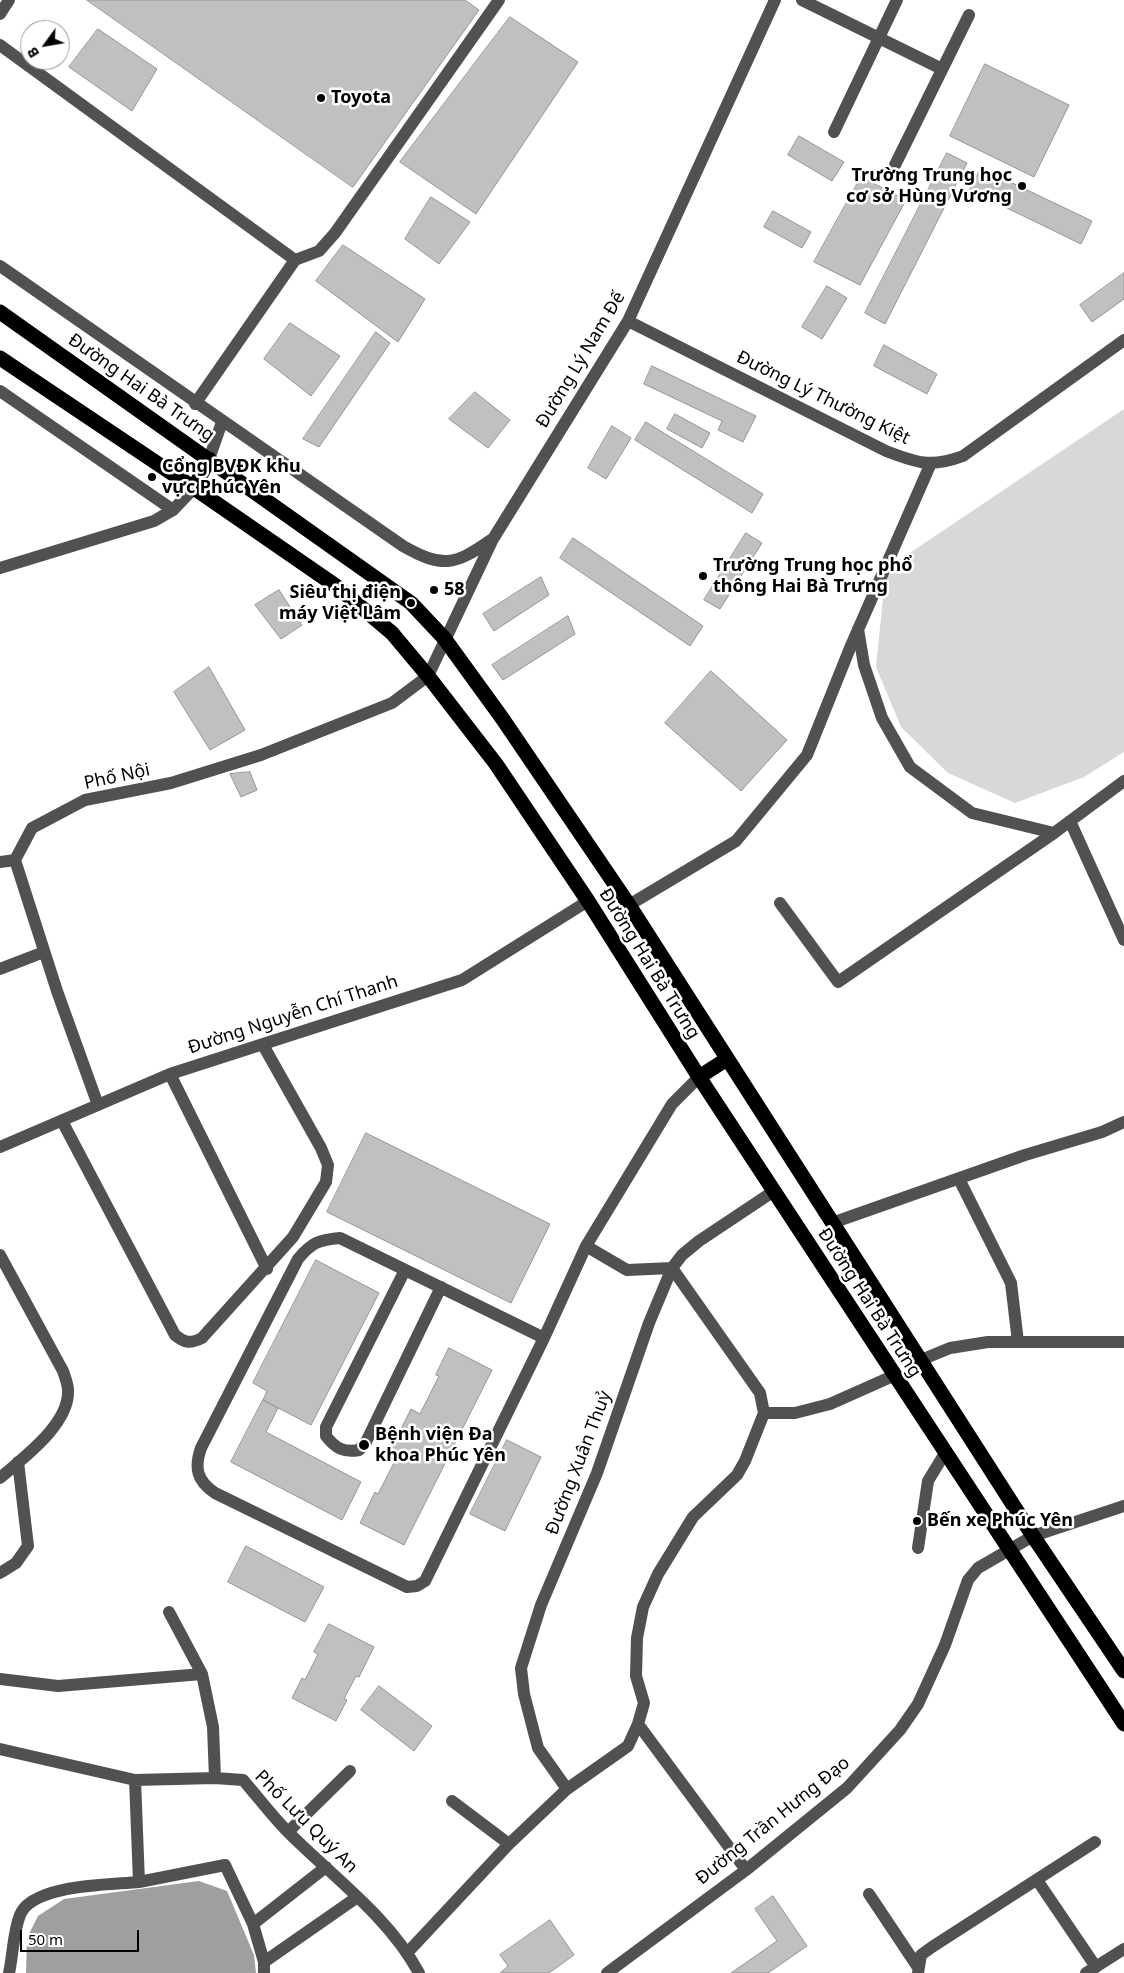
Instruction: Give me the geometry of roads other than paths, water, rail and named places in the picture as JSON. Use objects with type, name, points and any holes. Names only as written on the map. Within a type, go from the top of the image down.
[{"type":"highway","name":"Đường Hai Bà Trưng","points":[[0,312],[411,603],[444,638],[502,718],[629,905],[1033,1536],[1124,1671]]},
{"type":"highway","name":"Đường Hai Bà Trưng","points":[[0,358],[336,586],[392,633],[428,676],[496,764],[588,901],[699,1077],[1124,1724]]},
{"type":"highway","points":[[194,488],[209,459]]},
{"type":"highway","points":[[699,1077],[727,1058]]},
{"type":"street","points":[[0,14],[9,0]]},
{"type":"street","points":[[195,404],[295,260],[319,251],[335,233],[498,0]]},
{"type":"street","name":"Đường Lý Nam Đế","points":[[428,676],[444,638],[493,539],[628,321],[775,0]]},
{"type":"street","points":[[802,0],[942,69]]},
{"type":"street","points":[[834,132],[897,0]]},
{"type":"street","points":[[895,165],[969,15]]},
{"type":"street","points":[[0,45],[295,260]]},
{"type":"street","points":[[0,266],[195,404],[403,546],[427,559],[450,562],[469,555],[493,539]]},
{"type":"street","name":"Đường Lý Thường Kiệt","points":[[628,321],[886,451],[917,462],[943,464],[963,456],[1124,340]]},
{"type":"street","points":[[0,391],[173,510]]},
{"type":"street","points":[[209,459],[222,422]]},
{"type":"street","points":[[629,905],[736,841],[807,755],[858,629],[931,463]]},
{"type":"street","points":[[0,568],[154,520],[173,510],[194,488]]},
{"type":"street","points":[[858,629],[864,664],[882,718],[910,767],[972,813],[1054,833]]},
{"type":"street","name":"Phố Nội","points":[[14,860],[32,828],[85,800],[171,783],[261,756],[392,703],[428,676]]},
{"type":"street","points":[[780,903],[838,982],[1054,833],[1124,781]]},
{"type":"street","points":[[1070,821],[1124,940]]},
{"type":"street","points":[[0,862],[14,860],[98,1105]]},
{"type":"street","name":"Đường Nguyễn Chí Thanh","points":[[0,1147],[170,1074],[462,980],[588,901]]},
{"type":"street","points":[[0,969],[44,952]]},
{"type":"street","points":[[62,1121],[175,1335],[183,1342],[191,1343],[202,1338],[267,1269],[293,1237],[326,1182],[328,1165],[321,1148],[263,1045]]},
{"type":"street","points":[[170,1074],[267,1269]]},
{"type":"street","points":[[544,1338],[340,1238],[322,1240],[310,1246],[298,1259],[201,1448],[197,1468],[204,1486],[407,1587],[417,1586],[425,1581],[544,1338],[586,1246],[672,1104],[699,1077]]},
{"type":"street","points":[[832,1223],[1025,1155],[1102,1132],[1124,1122]]},
{"type":"street","points":[[959,1179],[1011,1283],[1018,1342]]},
{"type":"street","name":"Đường Xuân Thuỷ","points":[[567,1789],[538,1748],[524,1694],[521,1668],[541,1605],[597,1473],[649,1322],[672,1268],[682,1255],[700,1241],[774,1191]]},
{"type":"street","points":[[408,1952],[509,1844],[567,1789],[628,1746],[638,1724],[644,1703],[636,1676],[637,1638],[643,1607],[658,1574],[693,1517],[737,1475],[745,1461],[764,1413],[760,1394],[672,1268],[627,1270],[586,1246]]},
{"type":"street","points":[[0,1255],[63,1371],[68,1391],[61,1417],[48,1436],[0,1478]]},
{"type":"street","points":[[405,1270],[326,1427],[326,1436],[332,1445],[341,1450],[359,1450],[366,1442],[441,1287]]},
{"type":"street","points":[[921,1360],[950,1348],[988,1342],[1124,1342]]},
{"type":"street","points":[[764,1413],[795,1413],[830,1404],[894,1376]]},
{"type":"street","points":[[918,1548],[928,1481],[945,1453]]},
{"type":"street","points":[[0,1573],[16,1563],[28,1546],[18,1462]]},
{"type":"street","name":"Đường Trần Hưng Đạo","points":[[607,1973],[746,1870],[847,1788],[900,1730],[918,1704],[945,1645],[968,1580],[978,1568],[1033,1536],[1124,1506]]},
{"type":"street","points":[[169,1612],[202,1674],[213,1727],[215,1778]]},
{"type":"street","points":[[0,1679],[58,1686],[202,1674]]},
{"type":"street","points":[[638,1724],[746,1870]]},
{"type":"street","name":"Phố Lưu Quý An","points":[[0,1749],[135,1780],[215,1778],[243,1780],[288,1832],[326,1867],[408,1952],[419,1973]]},
{"type":"street","points":[[288,1832],[350,1771]]},
{"type":"street","points":[[135,1780],[139,1882]]},
{"type":"street","points":[[452,1801],[509,1844]]},
{"type":"street","points":[[918,1969],[921,1955],[932,1947],[1095,1842]]},
{"type":"street","points":[[10,1973],[20,1914],[29,1902],[56,1891],[139,1882],[225,1865],[253,1924],[264,1967],[356,1898]]},
{"type":"street","points":[[253,1924],[326,1867]]},
{"type":"street","points":[[1037,1880],[1091,1970],[1124,1949]]},
{"type":"street","points":[[869,1894],[918,1969]]},
{"type":"place","name":"Toyota","points":[[321,98]]},
{"type":"place","name":"Trường Trung học cơ sở Hùng Vương","points":[[1022,186]]},
{"type":"place","name":"Cổng BVĐK khu vực Phúc Yên","points":[[152,477]]},
{"type":"place","name":"Trường Trung học phổ thông Hai Bà Trưng","points":[[703,576]]},
{"type":"place","name":"58","points":[[434,590]]},
{"type":"place","name":"Siêu thị điện máy Việt Lâm","points":[[411,603]]},
{"type":"place","name":"Bệnh viện Đa khoa Phúc Yên","points":[[364,1445]]},
{"type":"place","name":"Bến xe Phúc Yên","points":[[917,1521]]}]
